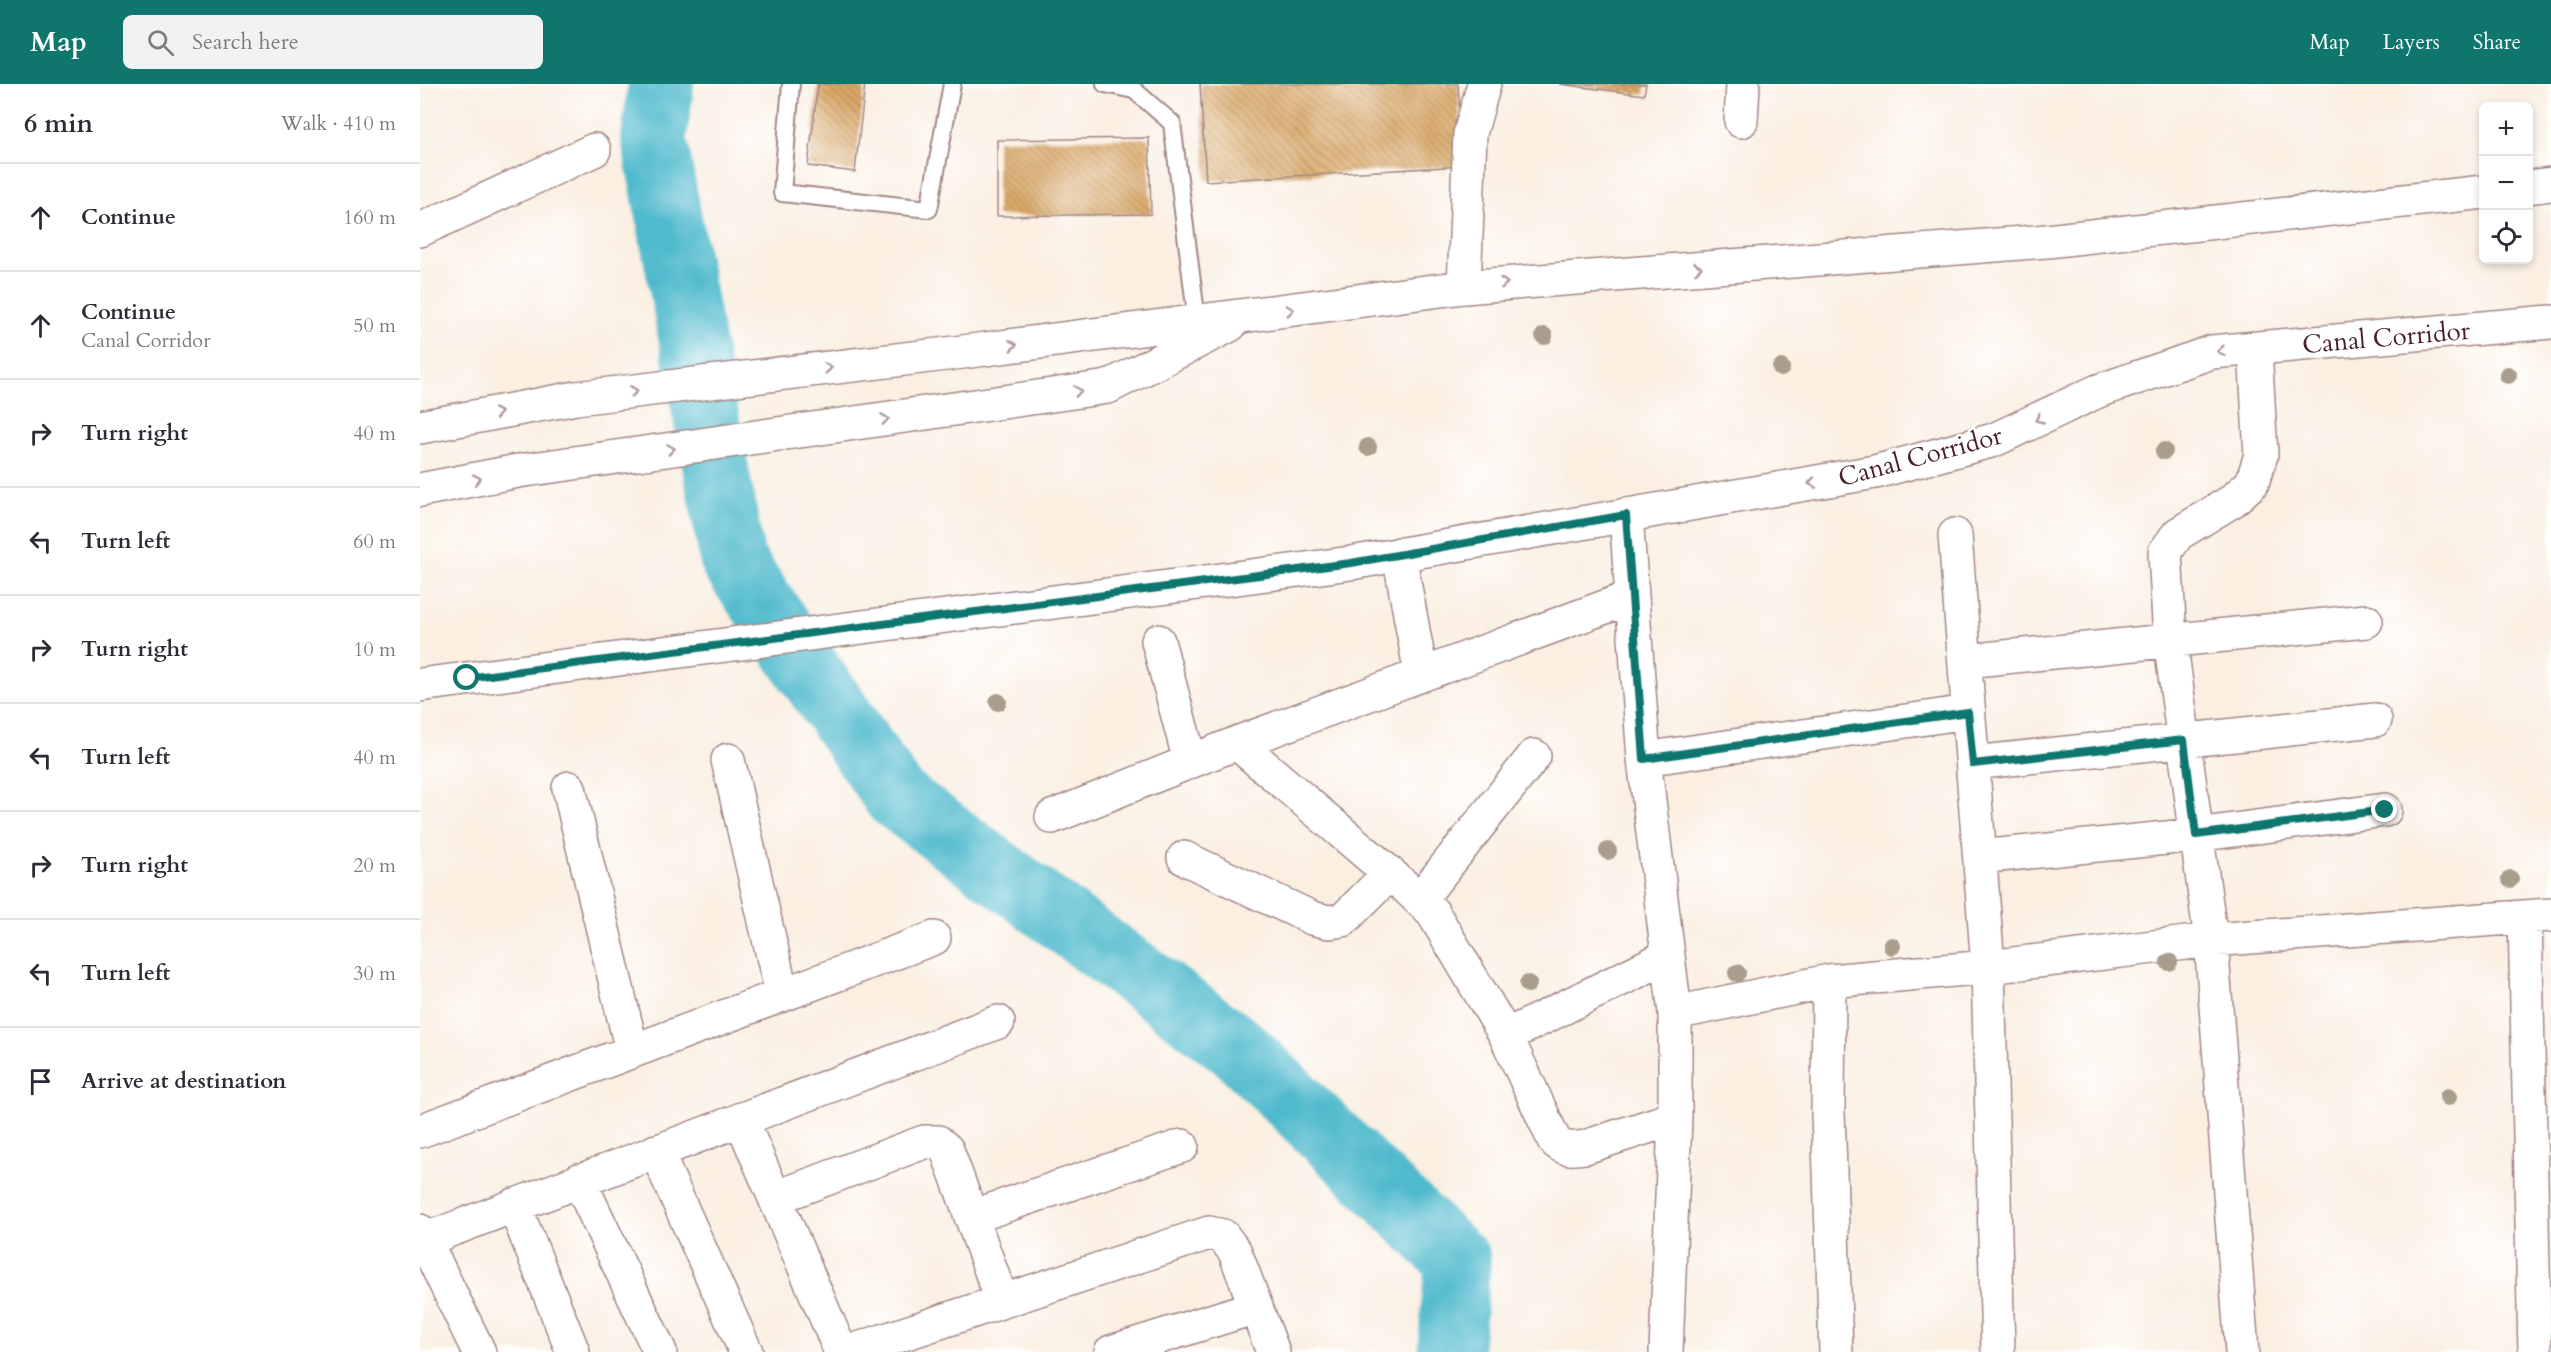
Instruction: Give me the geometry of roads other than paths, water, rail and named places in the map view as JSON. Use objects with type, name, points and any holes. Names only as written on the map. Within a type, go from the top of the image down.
[{"type":"street","points":[[1464,287],[1470,134],[1484,84]]},
{"type":"street","points":[[1741,121],[1743,84]]},
{"type":"street","points":[[420,230],[594,150]]},
{"type":"street","points":[[2533,186],[2551,184]]},
{"type":"street","points":[[420,427],[576,398],[955,353],[1464,287],[2048,241],[2479,193]]},
{"type":"street","points":[[420,490],[518,471],[1108,387],[1249,315]]},
{"type":"street","name":"Canal Corridor","points":[[420,685],[1399,555],[1875,472],[1994,440],[2098,391],[2212,352],[2551,321]]},
{"type":"street","points":[[2242,1352],[2211,940],[2170,639],[2165,552],[2178,534],[2232,501],[2252,483],[2261,454],[2254,348]]},
{"type":"street","points":[[1626,515],[1644,759],[1675,1013],[1675,1118],[1666,1352]]},
{"type":"street","points":[[1955,535],[1988,967],[1998,1352]]},
{"type":"street","points":[[1399,555],[1421,674]]},
{"type":"street","points":[[1052,817],[1237,743],[1632,597]]},
{"type":"street","points":[[1965,662],[2170,639],[2366,621]]},
{"type":"street","points":[[1158,642],[1190,761]]},
{"type":"street","points":[[1644,759],[1968,712]]},
{"type":"street","points":[[1973,764],[2375,720]]},
{"type":"street","points":[[1237,743],[1420,899],[1432,913],[1506,1036],[1554,1140],[1560,1146],[1571,1149],[1585,1147],[1675,1118]]},
{"type":"street","points":[[1420,899],[1534,756]]},
{"type":"street","points":[[728,760],[782,995]]},
{"type":"street","points":[[569,788],[632,1051]]},
{"type":"street","points":[[1980,857],[2196,835],[2385,810]]},
{"type":"street","points":[[1184,858],[1312,918],[1329,922],[1343,920],[1390,873]]},
{"type":"street","points":[[1675,1013],[1829,981],[1988,967],[2211,940],[2538,916],[2535,1352]]},
{"type":"street","points":[[420,1131],[934,938]]},
{"type":"street","points":[[1506,1036],[1668,956]]},
{"type":"street","points":[[1829,981],[1828,1111],[1836,1352]]},
{"type":"street","points":[[479,1352],[422,1236],[514,1205],[998,1022]]},
{"type":"street","points":[[741,1119],[841,1352]]},
{"type":"street","points":[[775,1198],[924,1142],[938,1142],[947,1150],[1002,1301]]},
{"type":"street","points":[[971,1217],[1182,1146]]},
{"type":"street","points":[[656,1151],[746,1352]]},
{"type":"street","points":[[579,1180],[660,1352]]},
{"type":"street","points":[[514,1205],[573,1352]]},
{"type":"street","points":[[849,1352],[1209,1233],[1223,1236],[1235,1252],[1273,1352]]},
{"type":"street","points":[[1111,1352],[1256,1307]]},
{"type":"lane","points":[[791,84],[782,193],[929,209],[952,84]]},
{"type":"lane","points":[[1105,84],[1134,90],[1172,123],[1197,322]]},
{"type":"waterway","points":[[661,84],[654,138],[733,561],[896,797],[1239,1049],[1458,1261],[1450,1352]]}]
